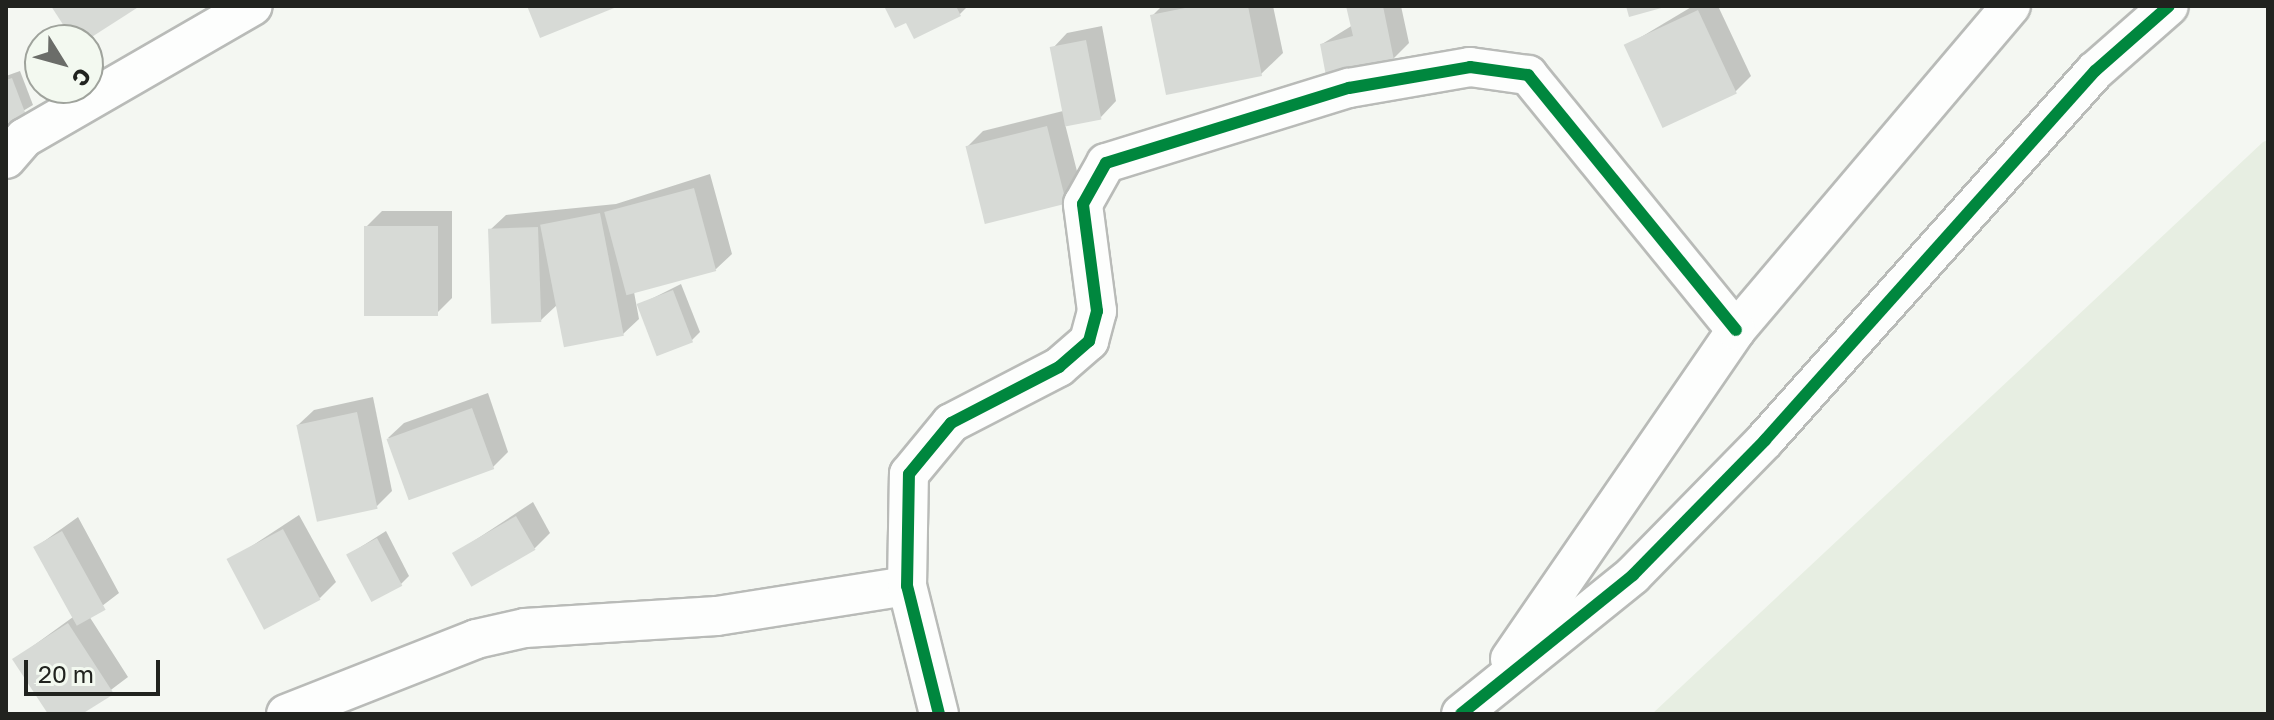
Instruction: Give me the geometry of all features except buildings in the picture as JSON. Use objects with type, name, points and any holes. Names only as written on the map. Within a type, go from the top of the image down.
[{"type":"street","points":[[6,159],[24,138],[253,6]]},
{"type":"street","points":[[1461,714],[1633,575],[1765,440],[2095,71],[2169,6]]},
{"type":"street","points":[[1491,689],[1736,330],[2006,8]]},
{"type":"street","points":[[939,714],[907,586],[909,474],[951,423],[1059,367],[1089,341],[1097,311],[1083,204],[1090,180],[1106,163],[1162,141],[1349,88],[1470,67],[1528,75],[1736,330]]},
{"type":"street","points":[[286,714],[476,639],[525,628],[717,616],[907,586]]},
{"type":"shaded area","points":[[2268,140],[2268,714],[1652,714],[2263,142]]},
{"type":"cycle path","points":[[1461,714],[1633,575],[1765,440],[2095,71],[2169,6]]},
{"type":"cycle path","points":[[939,714],[907,586],[909,474],[951,423],[1059,367],[1089,341],[1097,311],[1083,204],[1106,163],[1349,88],[1470,67],[1528,75],[1736,330]]}]
